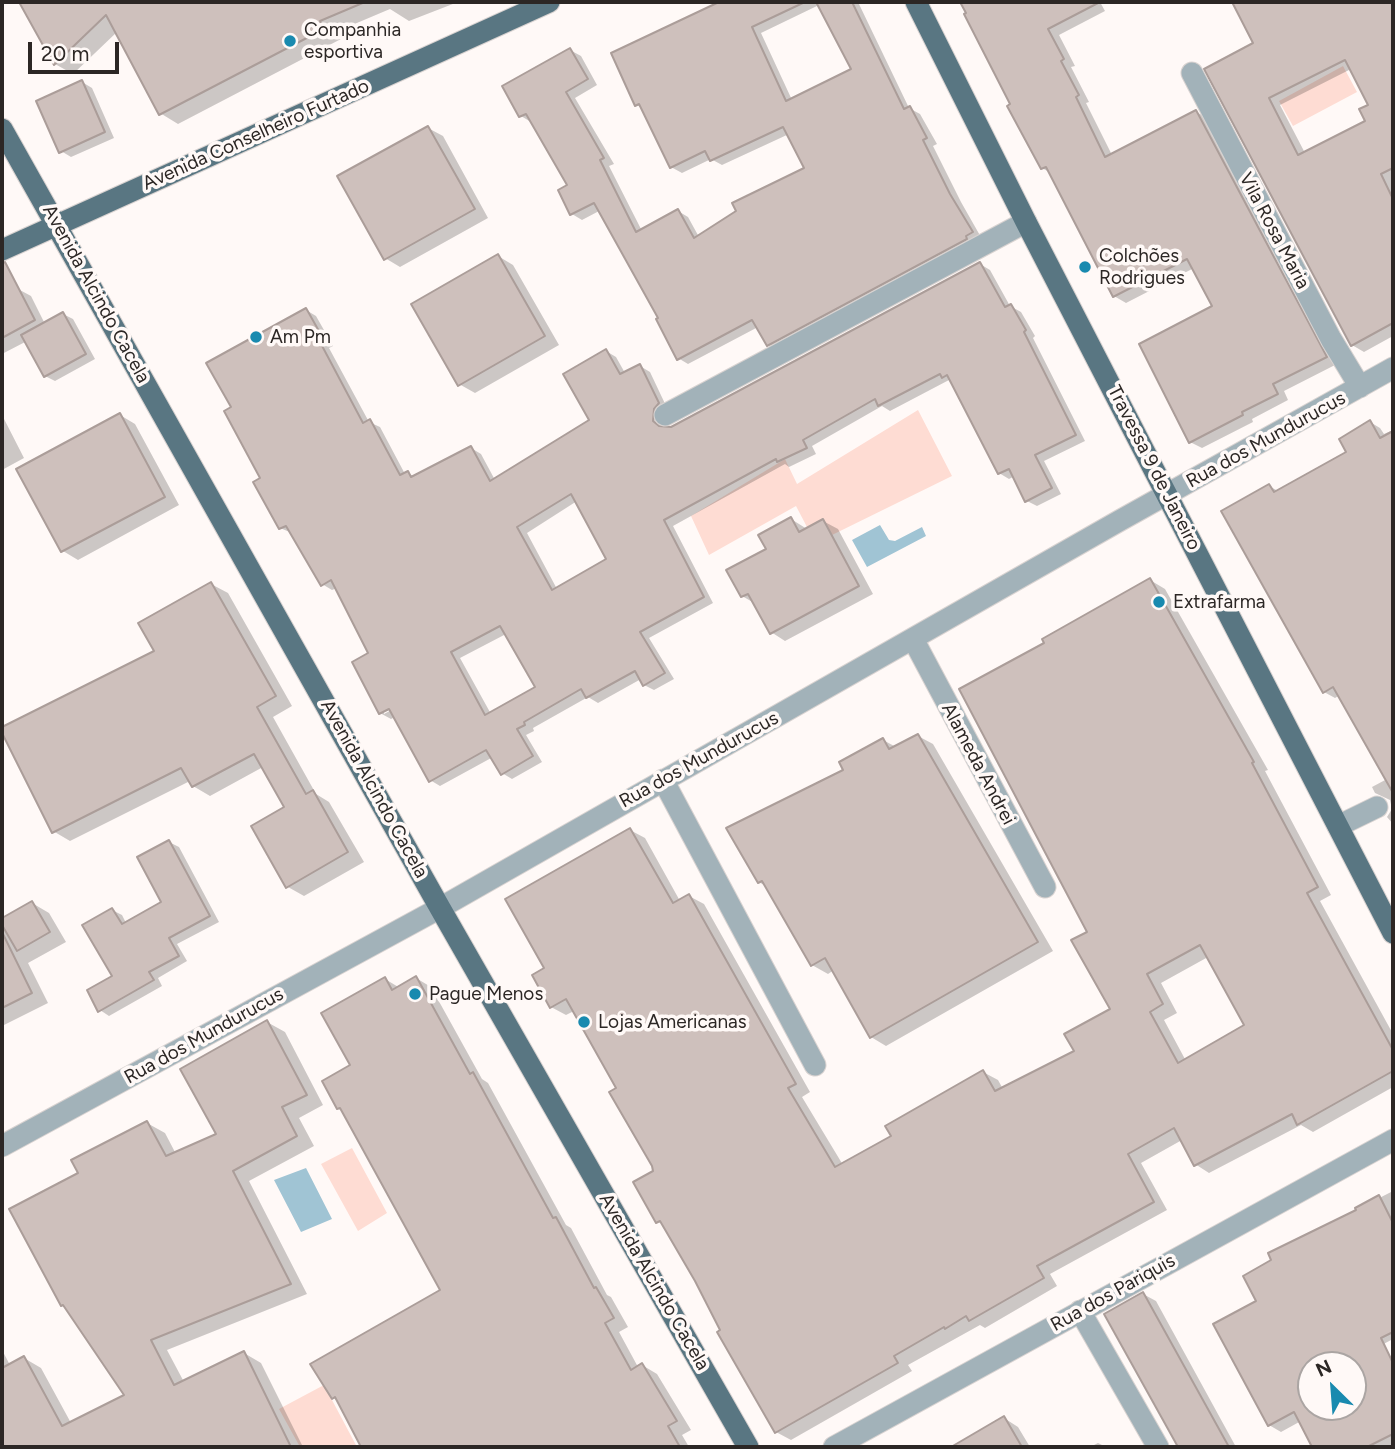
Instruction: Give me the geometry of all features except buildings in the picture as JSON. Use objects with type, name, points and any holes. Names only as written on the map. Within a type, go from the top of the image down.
[{"type":"main road","name":"Avenida Conselheiro Furtado","points":[[2,250],[549,2]]},
{"type":"main road","name":"Travessa 9 de Janeiro","points":[[916,2],[1026,222],[1393,933]]},
{"type":"main road","name":"Avenida Alcindo Cacela","points":[[2,129],[440,908],[748,1447]]},
{"type":"street","name":"Vila Rosa Maria","points":[[1192,74],[1331,339],[1360,387]]},
{"type":"street","points":[[665,415],[1026,222]]},
{"type":"street","name":"Rua dos Mundurucus","points":[[2,1146],[440,908],[1393,368]]},
{"type":"street","name":"Alameda Andrei","points":[[913,639],[1045,887]]},
{"type":"street","points":[[663,780],[815,1065]]},
{"type":"street","points":[[1338,826],[1377,807]]},
{"type":"street","name":"Rua dos Pariquis","points":[[834,1447],[1393,1140]]},
{"type":"street","points":[[1080,1311],[1158,1447]]},
{"type":"shaded area","points":[[1343,66],[1357,92],[1293,126],[1279,101]]},
{"type":"shaded area","points":[[918,410],[952,476],[832,535],[823,519],[807,527],[796,506],[709,555],[691,516],[785,459],[797,484]]},
{"type":"shaded area","points":[[352,1148],[387,1213],[358,1231],[321,1164]]},
{"type":"shaded area","points":[[324,1385],[357,1447],[300,1447],[279,1409]]},
{"type":"water","points":[[880,525],[889,540],[895,541],[922,527],[926,536],[867,567],[852,540]]},
{"type":"water","points":[[306,1168],[332,1219],[301,1232],[274,1180]]},
{"type":"place","name":"Companhia esportiva","points":[[290,41]]},
{"type":"place","name":"Colchões Rodrigues","points":[[1085,267]]},
{"type":"place","name":"Am Pm","points":[[256,337]]},
{"type":"place","name":"Extrafarma","points":[[1159,602]]},
{"type":"place","name":"Pague Menos","points":[[415,994]]},
{"type":"place","name":"Lojas Americanas","points":[[584,1022]]}]
